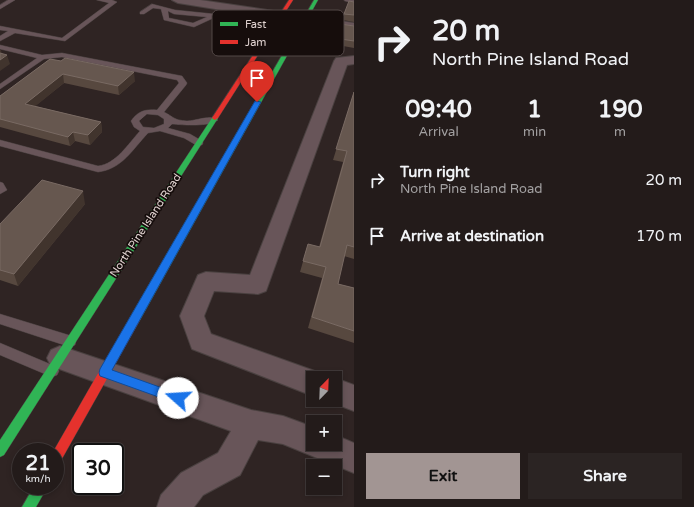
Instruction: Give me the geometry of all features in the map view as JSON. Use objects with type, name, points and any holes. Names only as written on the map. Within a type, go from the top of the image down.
[{"type":"main road","name":"North Pine Island Road","points":[[284,10],[291,0]]},
{"type":"main road","points":[[310,10],[316,0]]},
{"type":"main road","name":"North Pine Island Road","points":[[0,451],[255,56]]},
{"type":"main road","points":[[64,444],[284,56]]},
{"type":"main road","points":[[29,507],[36,495]]},
{"type":"street","points":[[178,0],[244,10]]},
{"type":"street","points":[[344,26],[354,27]]},
{"type":"street","points":[[306,380],[201,341],[192,316],[206,281],[258,285],[341,61],[354,60]]},
{"type":"street","points":[[61,357],[251,424],[283,430],[306,439]]},
{"type":"street","points":[[342,394],[354,398]]},
{"type":"street","points":[[172,507],[192,484],[229,464],[251,424]]},
{"type":"street","points":[[336,451],[354,458]]},
{"type":"lane","points":[[0,7],[12,0]]},
{"type":"lane","points":[[0,28],[63,40],[114,2],[100,0]]},
{"type":"lane","points":[[347,0],[354,1]]},
{"type":"lane","points":[[142,13],[152,6],[164,8],[174,12],[212,16]]},
{"type":"lane","points":[[164,8],[166,18],[194,25],[212,17]]},
{"type":"lane","points":[[228,10],[232,8]]},
{"type":"lane","points":[[0,40],[13,31]]},
{"type":"lane","points":[[0,47],[42,57],[62,55],[178,78],[183,83],[182,85],[159,113]]},
{"type":"lane","points":[[0,87],[42,57]]},
{"type":"lane","points":[[199,143],[178,132],[161,129],[146,130],[136,124],[136,117],[146,112],[159,113],[168,118],[169,121],[187,123],[214,120]]},
{"type":"lane","points":[[161,129],[168,125],[169,121]]},
{"type":"lane","points":[[0,143],[98,169],[106,168],[115,164],[146,130]]},
{"type":"lane","points":[[0,185],[2,190],[0,191]]},
{"type":"lane","points":[[0,319],[61,357]]},
{"type":"lane","points":[[0,349],[61,357]]},
{"type":"building","points":[[349,1],[354,2],[354,15],[344,14]]},
{"type":"building","points":[[344,25],[354,26],[354,41],[344,40]]},
{"type":"building","points":[[0,53],[7,55],[0,60]]},
{"type":"building","points":[[65,58],[134,72],[118,86],[63,74],[25,104],[101,122],[88,135],[73,132],[68,137],[0,119],[0,96],[50,59],[61,61]]},
{"type":"building","points":[[354,92],[354,247],[347,245],[338,284],[354,288],[354,331],[312,317],[326,267],[303,261],[308,244],[320,247],[347,151],[336,149]]},
{"type":"building","points":[[42,180],[83,191],[14,274],[0,270],[0,224]]},
{"type":"traffic: fast","points":[[310,10],[316,0]]},
{"type":"traffic: fast","points":[[136,317],[284,56]]},
{"type":"traffic: fast","points":[[0,451],[215,118]]},
{"type":"traffic: fast","points":[[29,507],[36,495]]},
{"type":"traffic: jam","points":[[285,10],[291,0]]},
{"type":"traffic: jam","points":[[215,118],[255,56]]},
{"type":"traffic: jam","points":[[64,444],[136,317]]},
{"type":"route","points":[[178,398],[104,373],[257,102]]}]
